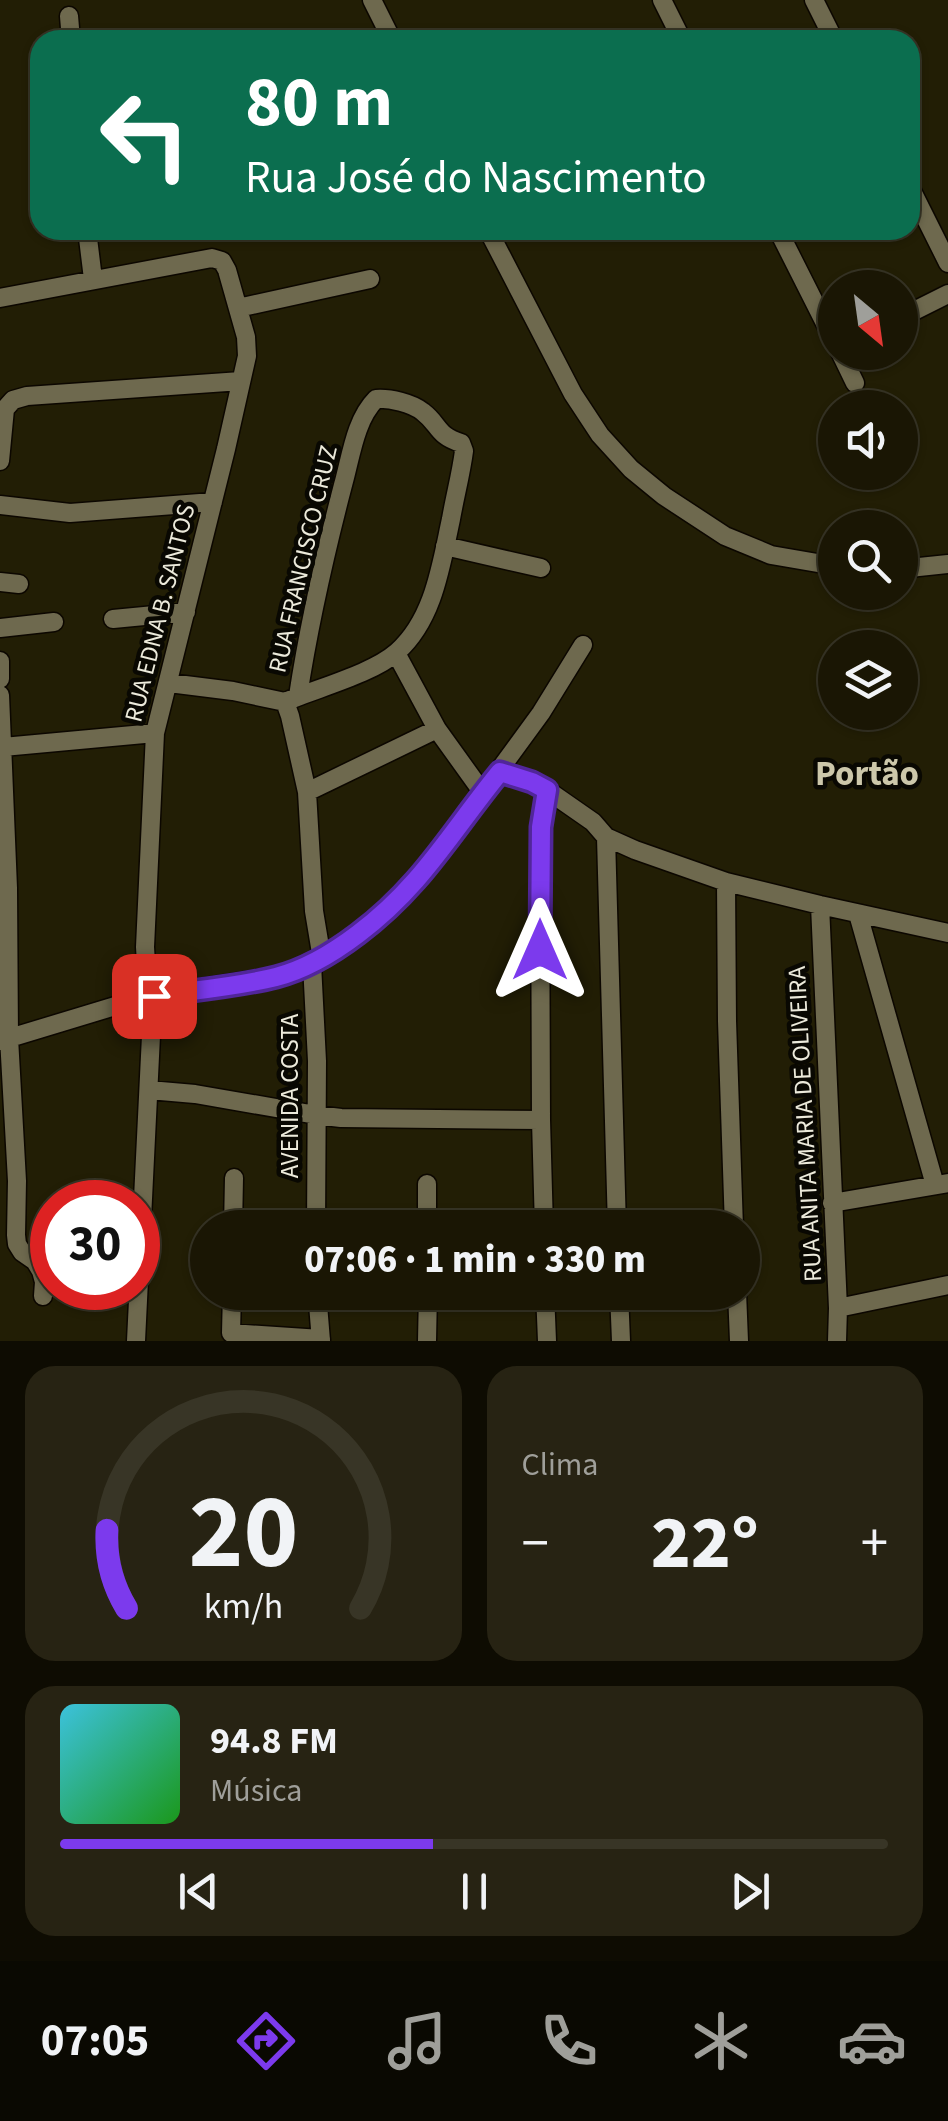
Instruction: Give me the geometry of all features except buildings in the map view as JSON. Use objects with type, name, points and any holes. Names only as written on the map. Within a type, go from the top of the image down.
[{"type":"street","points":[[372,0],[387,30]]},
{"type":"street","points":[[662,0],[677,30]]},
{"type":"street","points":[[814,0],[829,30]]},
{"type":"street","points":[[69,16],[70,30]]},
{"type":"street","points":[[920,207],[948,263]]},
{"type":"street","points":[[0,298],[93,279],[88,240]]},
{"type":"street","points":[[493,240],[574,394],[600,435],[631,469],[725,536],[770,555],[818,563]]},
{"type":"street","points":[[783,240],[818,309]]},
{"type":"street","name":"RUA EDNA B. SANTOS","points":[[93,279],[212,258],[222,261],[228,270],[246,337],[247,356],[155,733],[145,947],[151,996],[149,1090],[136,1341]]},
{"type":"street","points":[[238,308],[370,279]]},
{"type":"street","points":[[918,309],[948,294]]},
{"type":"street","points":[[849,370],[856,383]]},
{"type":"street","points":[[0,461],[5,408],[13,400],[136,387],[241,382]]},
{"type":"street","name":"RUA FRANCISCO CRUZ","points":[[292,699],[357,434],[376,399],[393,400],[420,410],[464,451],[445,546]]},
{"type":"street","points":[[0,505],[70,513],[213,502]]},
{"type":"street","points":[[169,683],[292,699],[335,684],[396,654],[426,612],[445,546],[541,568]]},
{"type":"street","points":[[918,567],[948,564]]},
{"type":"street","points":[[0,582],[20,584]]},
{"type":"street","points":[[114,620],[186,612]]},
{"type":"street","points":[[0,628],[54,622]]},
{"type":"street","points":[[5,1039],[151,996],[246,983],[317,962],[375,922],[428,869],[500,772],[583,646]]},
{"type":"street","points":[[396,654],[438,729],[483,792]]},
{"type":"street","points":[[0,661],[0,679]]},
{"type":"street","points":[[1,698],[5,1039],[17,1181],[17,1244],[30,1258]]},
{"type":"street","name":"AVENIDA COSTA","points":[[292,699],[294,733],[307,792],[317,962],[316,1210]]},
{"type":"street","points":[[307,792],[438,729]]},
{"type":"street","points":[[3,747],[155,733]]},
{"type":"street","points":[[500,772],[547,790],[579,811],[606,837],[635,850],[726,882],[948,933]]},
{"type":"street","points":[[543,1210],[540,856],[547,790]]},
{"type":"street","points":[[606,837],[616,1210]]},
{"type":"street","points":[[726,882],[733,1210]]},
{"type":"street","name":"RUA ANITA MARIA DE OLIVEIRA","points":[[820,906],[838,1308],[836,1341]]},
{"type":"street","points":[[832,1203],[942,1184],[858,914]]},
{"type":"street","points":[[149,1090],[206,1095],[316,1116],[540,1120]]},
{"type":"street","points":[[233,1210],[234,1178]]},
{"type":"street","points":[[427,1184],[428,1210]]},
{"type":"street","points":[[838,1308],[948,1285]]},
{"type":"street","points":[[232,1310],[231,1333],[321,1340],[319,1310]]},
{"type":"street","points":[[427,1341],[428,1310]]},
{"type":"street","points":[[546,1310],[547,1341]]},
{"type":"street","points":[[620,1310],[621,1341]]},
{"type":"street","points":[[738,1310],[739,1341]]},
{"type":"district","name":"Portão","points":[[867,774]]},
{"type":"route","points":[[154,996],[278,976],[312,964],[345,944],[375,922],[428,869],[500,772],[547,790],[541,827],[540,950]]}]
